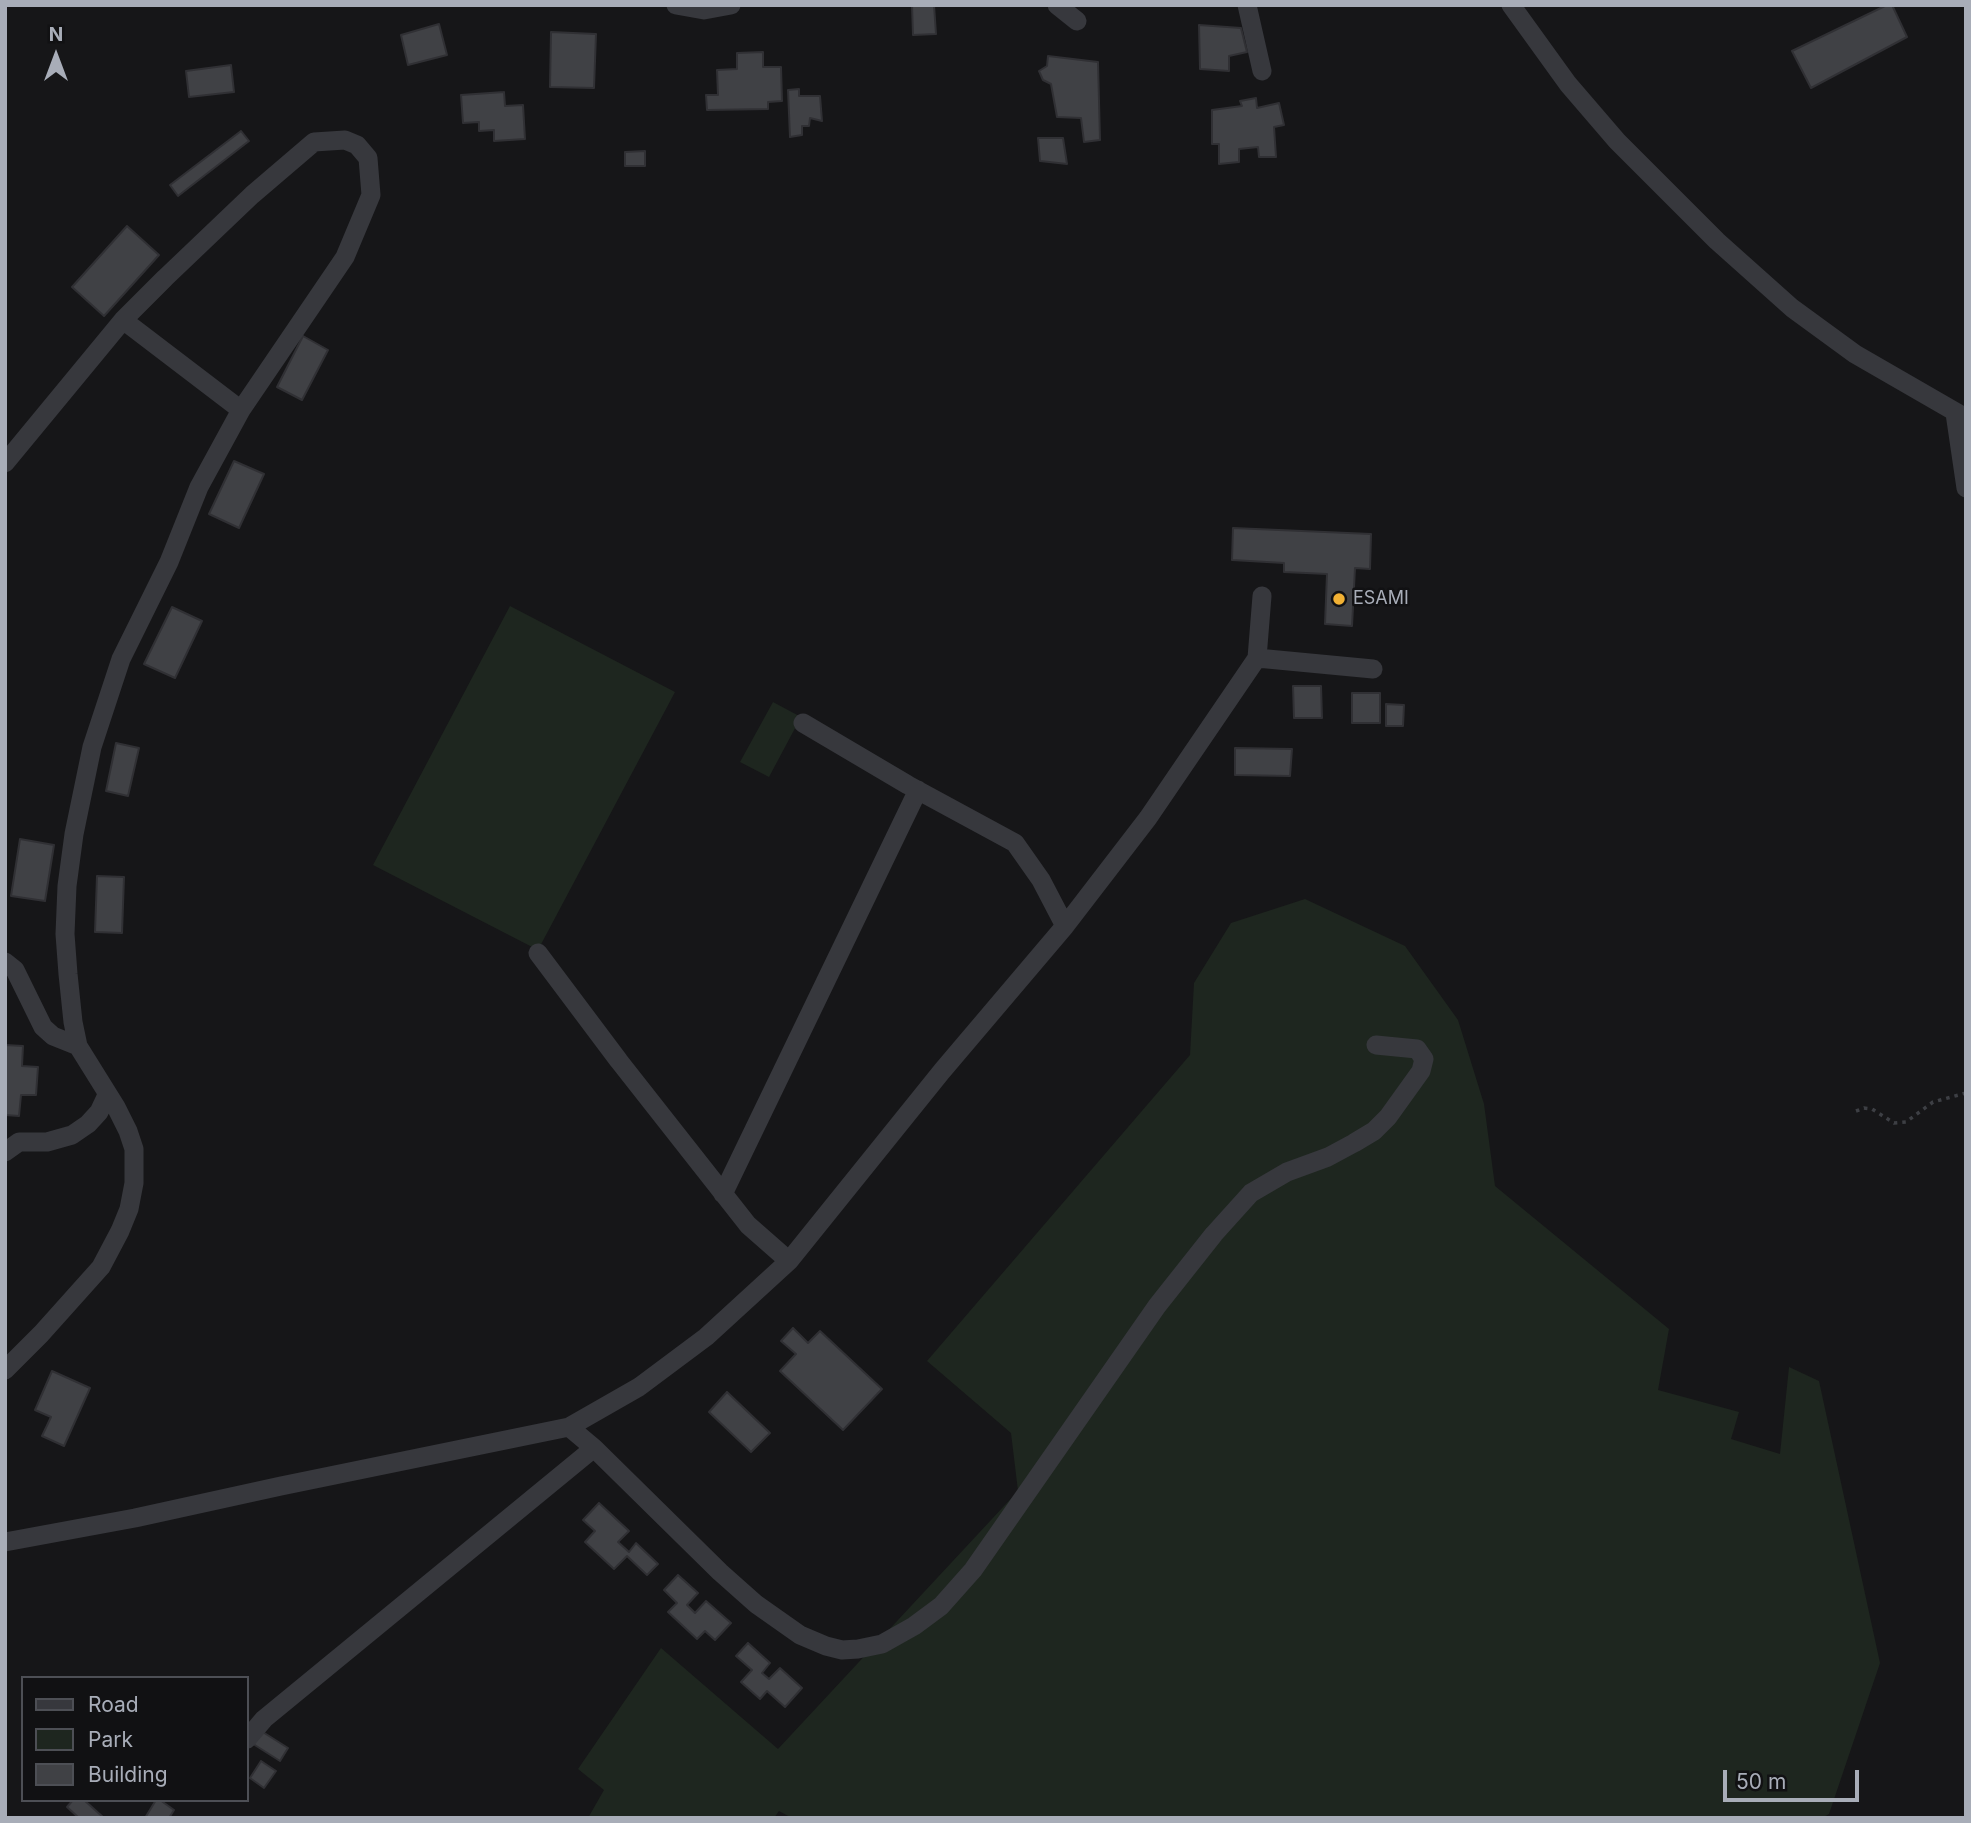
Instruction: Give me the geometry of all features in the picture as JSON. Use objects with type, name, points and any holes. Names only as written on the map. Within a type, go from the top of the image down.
[{"type":"street","points":[[676,5],[704,10],[731,5]]},
{"type":"street","points":[[1057,5],[1077,22]]},
{"type":"street","points":[[1247,5],[1262,71]]},
{"type":"street","points":[[1511,5],[1568,84],[1617,141],[1717,241],[1792,308],[1855,354],[1961,416],[1966,488]]},
{"type":"street","points":[[5,463],[123,320],[252,195],[314,142],[345,140],[357,145],[368,158],[371,195],[345,257],[241,410],[199,487],[169,562],[121,659],[92,747],[74,834],[67,898],[65,934],[68,974],[78,1046],[128,1131],[134,1149],[134,1183],[124,1220],[101,1267],[5,1370]]},
{"type":"street","points":[[123,320],[241,410]]},
{"type":"street","points":[[5,1542],[135,1518],[569,1427],[639,1387],[706,1337],[789,1261],[1065,926],[1148,818],[1257,658],[1262,596]]},
{"type":"street","points":[[1257,658],[1373,670]]},
{"type":"street","points":[[803,723],[1015,843],[1041,880],[1065,926]]},
{"type":"street","points":[[723,1194],[918,790]]},
{"type":"street","points":[[538,953],[748,1225],[789,1261]]},
{"type":"street","points":[[5,962],[15,970],[43,1027],[52,1036],[78,1046]]},
{"type":"street","points":[[569,1427],[594,1448],[720,1572],[756,1604],[800,1635],[842,1650],[882,1644],[914,1626],[941,1606],[973,1570],[1157,1306],[1214,1234],[1251,1193],[1287,1172],[1328,1157],[1354,1143],[1374,1131],[1388,1117],[1421,1071],[1424,1059],[1417,1049],[1376,1045]]},
{"type":"street","points":[[8,1146],[24,1141],[47,1142],[72,1135],[88,1125],[99,1112],[107,1095]]},
{"type":"street","points":[[248,1738],[285,1702],[594,1448]]},
{"type":"path","points":[[1856,1111],[1872,1109],[1894,1123],[1906,1122],[1933,1102],[1966,1093]]},
{"type":"green space","points":[[510,606],[675,692],[538,950],[373,865]]},
{"type":"green space","points":[[773,702],[801,717],[769,777],[740,762]]},
{"type":"green space","points":[[1305,899],[1405,946],[1458,1020],[1484,1104],[1495,1186],[1669,1329],[1658,1390],[1739,1412],[1731,1439],[1780,1454],[1789,1367],[1819,1381],[1880,1663],[1829,1814],[1822,1818],[792,1818],[779,1811],[774,1818],[588,1818],[604,1790],[578,1769],[661,1648],[778,1749],[1018,1491],[1011,1433],[927,1361],[1190,1055],[1194,983],[1231,923]]},
{"type":"building","points":[[912,5],[934,5],[936,34],[913,35]]},
{"type":"building","points":[[1892,5],[1907,37],[1811,88],[1792,51]]},
{"type":"building","points":[[439,24],[447,55],[408,65],[401,35]]},
{"type":"building","points":[[1199,25],[1241,28],[1247,52],[1229,56],[1229,71],[1200,69]]},
{"type":"building","points":[[551,32],[596,34],[594,88],[550,87]]},
{"type":"building","points":[[763,52],[763,67],[781,67],[782,101],[768,102],[768,109],[707,110],[706,95],[718,95],[717,70],[737,69],[737,53]]},
{"type":"building","points":[[1048,56],[1098,62],[1100,140],[1084,142],[1081,118],[1057,117],[1051,84],[1043,80],[1039,71],[1047,66]]},
{"type":"building","points":[[231,65],[234,92],[189,97],[186,71]]},
{"type":"building","points":[[799,89],[799,96],[820,96],[822,121],[810,118],[809,126],[802,126],[802,135],[790,137],[788,90]]},
{"type":"building","points":[[504,92],[505,106],[523,105],[525,139],[494,141],[494,130],[479,131],[479,122],[463,123],[461,95]]},
{"type":"building","points":[[1256,98],[1257,108],[1279,103],[1284,125],[1274,127],[1276,157],[1259,157],[1258,147],[1239,149],[1239,162],[1219,164],[1219,144],[1212,144],[1212,110],[1242,106],[1240,101]]},
{"type":"building","points":[[241,131],[249,141],[178,196],[170,185]]},
{"type":"building","points":[[1038,138],[1063,138],[1067,164],[1040,161]]},
{"type":"building","points":[[645,151],[645,166],[625,166],[625,152]]},
{"type":"building","points":[[127,226],[159,255],[104,316],[72,287]]},
{"type":"building","points":[[303,336],[328,350],[302,400],[277,387]]},
{"type":"building","points":[[234,461],[264,474],[239,528],[209,514]]},
{"type":"building","name":"ESAMI","points":[[1233,528],[1371,534],[1370,569],[1355,568],[1352,626],[1325,624],[1327,574],[1284,572],[1284,563],[1232,560]]},
{"type":"building","points":[[172,607],[202,621],[175,678],[144,664]]},
{"type":"building","points":[[1293,686],[1321,686],[1322,718],[1294,718]]},
{"type":"building","points":[[1352,693],[1380,693],[1380,723],[1352,723]]},
{"type":"building","points":[[1386,704],[1404,705],[1403,726],[1386,726]]},
{"type":"building","points":[[116,743],[139,748],[128,796],[106,791]]},
{"type":"building","points":[[1235,748],[1292,749],[1290,776],[1235,775]]},
{"type":"building","points":[[20,839],[54,845],[45,901],[11,896]]},
{"type":"building","points":[[97,876],[124,877],[122,933],[95,932]]},
{"type":"building","points":[[5,1045],[23,1046],[22,1066],[38,1067],[36,1095],[21,1095],[19,1116],[5,1115]]},
{"type":"building","points":[[793,1328],[808,1343],[820,1331],[882,1389],[843,1430],[780,1371],[796,1354],[781,1341]]},
{"type":"building","points":[[52,1371],[90,1388],[64,1446],[42,1436],[51,1417],[35,1410]]},
{"type":"building","points":[[727,1392],[770,1433],[751,1452],[709,1412]]},
{"type":"building","points":[[599,1503],[629,1531],[618,1542],[629,1552],[636,1543],[658,1564],[647,1575],[627,1556],[614,1569],[585,1542],[595,1531],[583,1520]]},
{"type":"building","points":[[678,1575],[698,1593],[687,1605],[695,1613],[706,1601],[731,1623],[715,1640],[705,1631],[697,1639],[668,1612],[677,1603],[664,1590]]},
{"type":"building","points":[[748,1643],[770,1663],[762,1673],[769,1679],[780,1668],[802,1688],[785,1707],[767,1691],[760,1699],[741,1682],[752,1670],[736,1656]]},
{"type":"building","points":[[258,1729],[288,1748],[280,1761],[250,1742]]},
{"type":"building","points":[[261,1761],[276,1771],[264,1788],[250,1778]]},
{"type":"building","points":[[71,1802],[86,1802],[104,1818],[79,1818],[67,1807]]},
{"type":"building","points":[[155,1802],[163,1802],[174,1810],[169,1818],[145,1818]]},
{"type":"place","name":"ESAMI","points":[[1339,599]]}]
